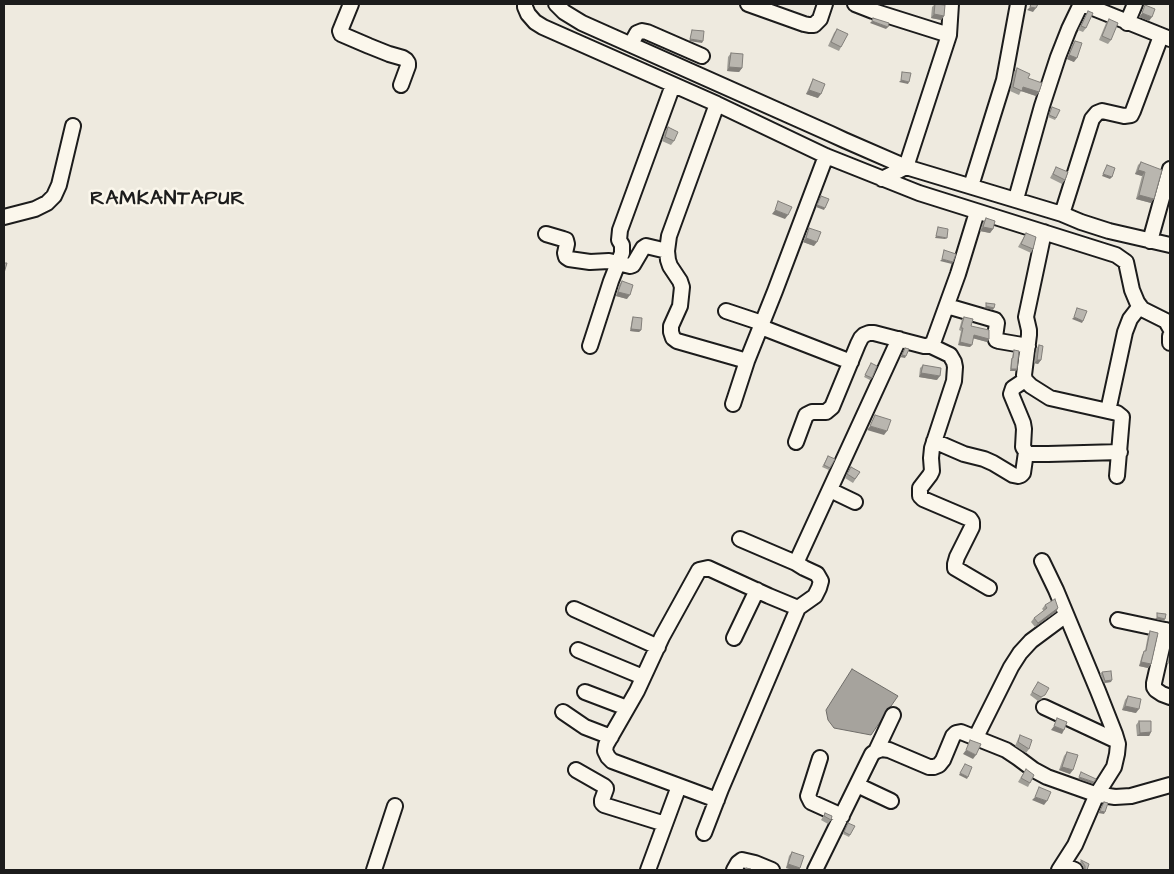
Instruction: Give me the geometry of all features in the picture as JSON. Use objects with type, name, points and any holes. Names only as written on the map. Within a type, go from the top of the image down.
[{"type":"street","points":[[351,4],[340,31],[341,34],[406,60],[408,66],[400,85]]},
{"type":"street","points":[[525,4],[524,6],[528,14],[543,27],[717,104],[826,156],[919,193],[1106,251],[1122,259],[1126,262],[1132,290],[1142,309],[1166,321],[1170,328]]},
{"type":"street","points":[[556,4],[564,12],[582,22],[906,167],[1016,199],[1108,231],[1170,245]]},
{"type":"street","points":[[748,4],[804,24],[814,25],[820,19],[825,4]]},
{"type":"street","points":[[855,4],[948,35]]},
{"type":"street","points":[[882,179],[906,167],[948,35],[951,4]]},
{"type":"street","points":[[971,186],[1004,80],[1018,4]]},
{"type":"street","points":[[1016,199],[1042,106],[1069,28],[1082,4],[1127,23],[1167,36],[1131,115],[1124,116],[1102,111],[1097,113],[1092,119],[1062,214]]},
{"type":"street","points":[[1127,23],[1135,4]]},
{"type":"street","points":[[631,44],[637,33],[642,31],[702,56]]},
{"type":"street","points":[[590,346],[622,253],[622,245],[619,240],[620,230],[673,84]]},
{"type":"street","points":[[717,104],[669,236],[667,251],[670,266],[682,287],[680,306],[671,326],[671,332],[673,338],[677,341],[747,361]]},
{"type":"street","points":[[4,217],[35,210],[54,196],[59,186],[73,126]]},
{"type":"street","points":[[810,148],[831,134]]},
{"type":"street","points":[[733,404],[747,361],[826,156]]},
{"type":"street","points":[[1150,241],[1170,169]]},
{"type":"street","points":[[929,346],[933,343],[947,306],[977,212]]},
{"type":"street","points":[[1044,232],[1026,317],[1030,330],[1025,380],[1050,398],[1108,410],[1122,417],[1117,476]]},
{"type":"street","points":[[546,234],[566,240],[565,253],[569,259],[590,262],[604,261],[633,265],[646,246],[667,251]]},
{"type":"street","points":[[947,306],[995,320],[997,323],[995,337],[998,341],[1028,346]]},
{"type":"street","points":[[1108,410],[1125,332],[1130,320],[1140,306]]},
{"type":"street","points":[[726,311],[851,362]]},
{"type":"street","points":[[796,442],[806,416],[812,412],[826,412],[832,407],[861,338],[869,333],[929,346],[950,355],[955,368],[954,381],[931,453],[932,471],[920,488],[920,496],[970,519],[972,527],[957,557],[956,568],[989,588]]},
{"type":"street","points":[[1170,336],[1170,343]]},
{"type":"street","points":[[796,563],[899,339]]},
{"type":"street","points":[[934,441],[964,454],[984,458],[1013,475],[1022,475],[1026,452],[1023,447],[1024,429],[1011,394],[1013,388],[1025,380]]},
{"type":"street","points":[[1026,452],[1030,454],[1048,454],[1120,452]]},
{"type":"street","points":[[830,490],[856,502]]},
{"type":"street","points":[[704,833],[798,608],[815,596],[821,580],[817,574],[796,563],[740,539]]},
{"type":"street","points":[[1042,561],[1098,691],[1117,741],[1114,767],[1098,794],[1065,868]]},
{"type":"street","points":[[717,800],[612,761],[608,758],[605,750],[606,745],[699,570],[708,568],[798,608]]},
{"type":"street","points":[[734,638],[757,590]]},
{"type":"street","points":[[574,609],[658,647]]},
{"type":"street","points":[[976,737],[1020,653],[1031,641],[1066,616]]},
{"type":"street","points":[[1118,620],[1168,631],[1154,687],[1162,694],[1170,697]]},
{"type":"street","points":[[578,650],[643,677]]},
{"type":"street","points":[[585,692],[627,708]]},
{"type":"street","points":[[1044,707],[1117,741]]},
{"type":"street","points":[[563,712],[586,727],[611,737]]},
{"type":"street","points":[[876,751],[893,715]]},
{"type":"street","points":[[815,870],[872,754],[882,749],[889,750],[929,767],[934,767],[943,760],[953,736],[961,732],[1006,750],[1034,770],[1098,794],[1115,797],[1131,796],[1170,785]]},
{"type":"street","points":[[820,758],[808,796],[811,802],[842,816]]},
{"type":"street","points":[[576,770],[606,788],[602,800],[604,805],[665,824]]},
{"type":"street","points":[[857,784],[891,801]]},
{"type":"street","points":[[648,870],[679,786]]},
{"type":"street","points":[[374,870],[395,806]]},
{"type":"street","points":[[734,870],[742,860],[772,870]]},
{"type":"shaded area","points":[[852,669],[898,696],[871,735],[834,728],[828,720],[826,710]]},
{"type":"building","points":[[935,4],[945,5],[944,16],[934,14]]},
{"type":"building","points":[[1031,4],[1038,4],[1036,8],[1030,7]]},
{"type":"building","points":[[1145,5],[1155,9],[1152,17],[1142,13]]},
{"type":"building","points":[[1088,11],[1093,13],[1086,28],[1081,26]]},
{"type":"building","points":[[873,18],[889,23],[888,27],[872,21]]},
{"type":"building","points":[[1109,19],[1118,23],[1111,40],[1102,36]]},
{"type":"building","points":[[837,29],[848,34],[841,47],[831,42]]},
{"type":"building","points":[[692,30],[704,31],[703,41],[690,39]]},
{"type":"building","points":[[1075,41],[1082,43],[1077,58],[1069,55]]},
{"type":"building","points":[[731,53],[743,54],[742,68],[729,67]]},
{"type":"building","points":[[1017,68],[1030,74],[1028,78],[1042,83],[1039,92],[1023,87],[1022,91],[1013,87]]},
{"type":"building","points":[[902,72],[911,73],[909,82],[901,80]]},
{"type":"building","points":[[813,79],[825,84],[821,94],[809,90]]},
{"type":"building","points":[[1052,107],[1060,110],[1056,118],[1049,115]]},
{"type":"building","points":[[668,127],[678,132],[674,141],[665,137]]},
{"type":"building","points":[[1141,162],[1162,170],[1154,199],[1139,195],[1145,172],[1138,170]]},
{"type":"building","points":[[1107,165],[1115,168],[1112,177],[1103,174]]},
{"type":"building","points":[[1056,167],[1068,172],[1065,180],[1053,174]]},
{"type":"building","points":[[821,196],[829,199],[825,208],[817,205]]},
{"type":"building","points":[[778,201],[792,207],[788,215],[775,210]]},
{"type":"building","points":[[986,218],[995,221],[993,229],[983,227]]},
{"type":"building","points":[[938,227],[948,229],[947,238],[936,236]]},
{"type":"building","points":[[809,228],[821,232],[817,242],[806,238]]},
{"type":"building","points":[[1026,233],[1036,237],[1033,249],[1021,244]]},
{"type":"building","points":[[944,250],[956,254],[953,262],[942,259]]},
{"type":"building","points":[[622,281],[633,285],[630,295],[618,292]]},
{"type":"building","points":[[986,303],[995,304],[994,308],[986,306]]},
{"type":"building","points":[[1077,308],[1087,311],[1083,321],[1074,317]]},
{"type":"building","points":[[633,317],[642,318],[641,330],[631,329]]},
{"type":"building","points":[[964,317],[973,319],[971,326],[989,330],[989,339],[974,335],[972,345],[960,342]]},
{"type":"building","points":[[1039,345],[1043,346],[1041,360],[1037,360]]},
{"type":"building","points":[[905,348],[909,349],[906,356],[902,355]]},
{"type":"building","points":[[1014,350],[1019,351],[1017,369],[1011,369],[1012,358]]},
{"type":"building","points":[[871,363],[877,366],[872,378],[865,375]]},
{"type":"building","points":[[923,365],[941,368],[940,376],[921,373]]},
{"type":"building","points":[[875,415],[891,420],[887,431],[870,426]]},
{"type":"building","points":[[828,456],[835,459],[830,468],[824,465]]},
{"type":"building","points":[[851,467],[860,472],[855,479],[847,474]]},
{"type":"building","points":[[1055,599],[1058,608],[1038,623],[1034,618],[1047,608],[1045,605]]},
{"type":"building","points":[[1157,613],[1166,614],[1165,619],[1157,617]]},
{"type":"building","points":[[1150,631],[1158,633],[1151,664],[1141,662],[1144,651],[1146,651]]},
{"type":"building","points":[[1111,671],[1112,680],[1105,681],[1102,672]]},
{"type":"building","points":[[1038,682],[1049,688],[1045,695],[1041,697],[1032,692]]},
{"type":"building","points":[[1128,696],[1141,699],[1139,709],[1125,706]]},
{"type":"building","points":[[1057,718],[1067,722],[1064,730],[1054,726]]},
{"type":"building","points":[[1139,721],[1151,721],[1151,732],[1140,733]]},
{"type":"building","points":[[1020,735],[1032,740],[1029,749],[1018,742]]},
{"type":"building","points":[[970,740],[981,744],[976,755],[966,750]]},
{"type":"building","points":[[1067,752],[1078,755],[1073,770],[1062,767]]},
{"type":"building","points":[[965,764],[972,767],[968,777],[960,773]]},
{"type":"building","points":[[1026,769],[1034,775],[1030,783],[1021,778]]},
{"type":"building","points":[[1081,772],[1096,779],[1094,782],[1079,777]]},
{"type":"building","points":[[1039,787],[1051,792],[1047,801],[1035,797]]},
{"type":"building","points":[[1104,802],[1108,803],[1105,812],[1100,811]]},
{"type":"building","points":[[825,813],[832,816],[831,820],[824,816]]},
{"type":"building","points":[[848,823],[855,826],[850,835],[844,832]]},
{"type":"building","points":[[792,852],[804,856],[800,868],[788,864]]},
{"type":"building","points":[[1081,860],[1089,864],[1087,870],[1085,870]]},
{"type":"district","name":"RAMKANTAPUR","points":[[168,200]]}]
